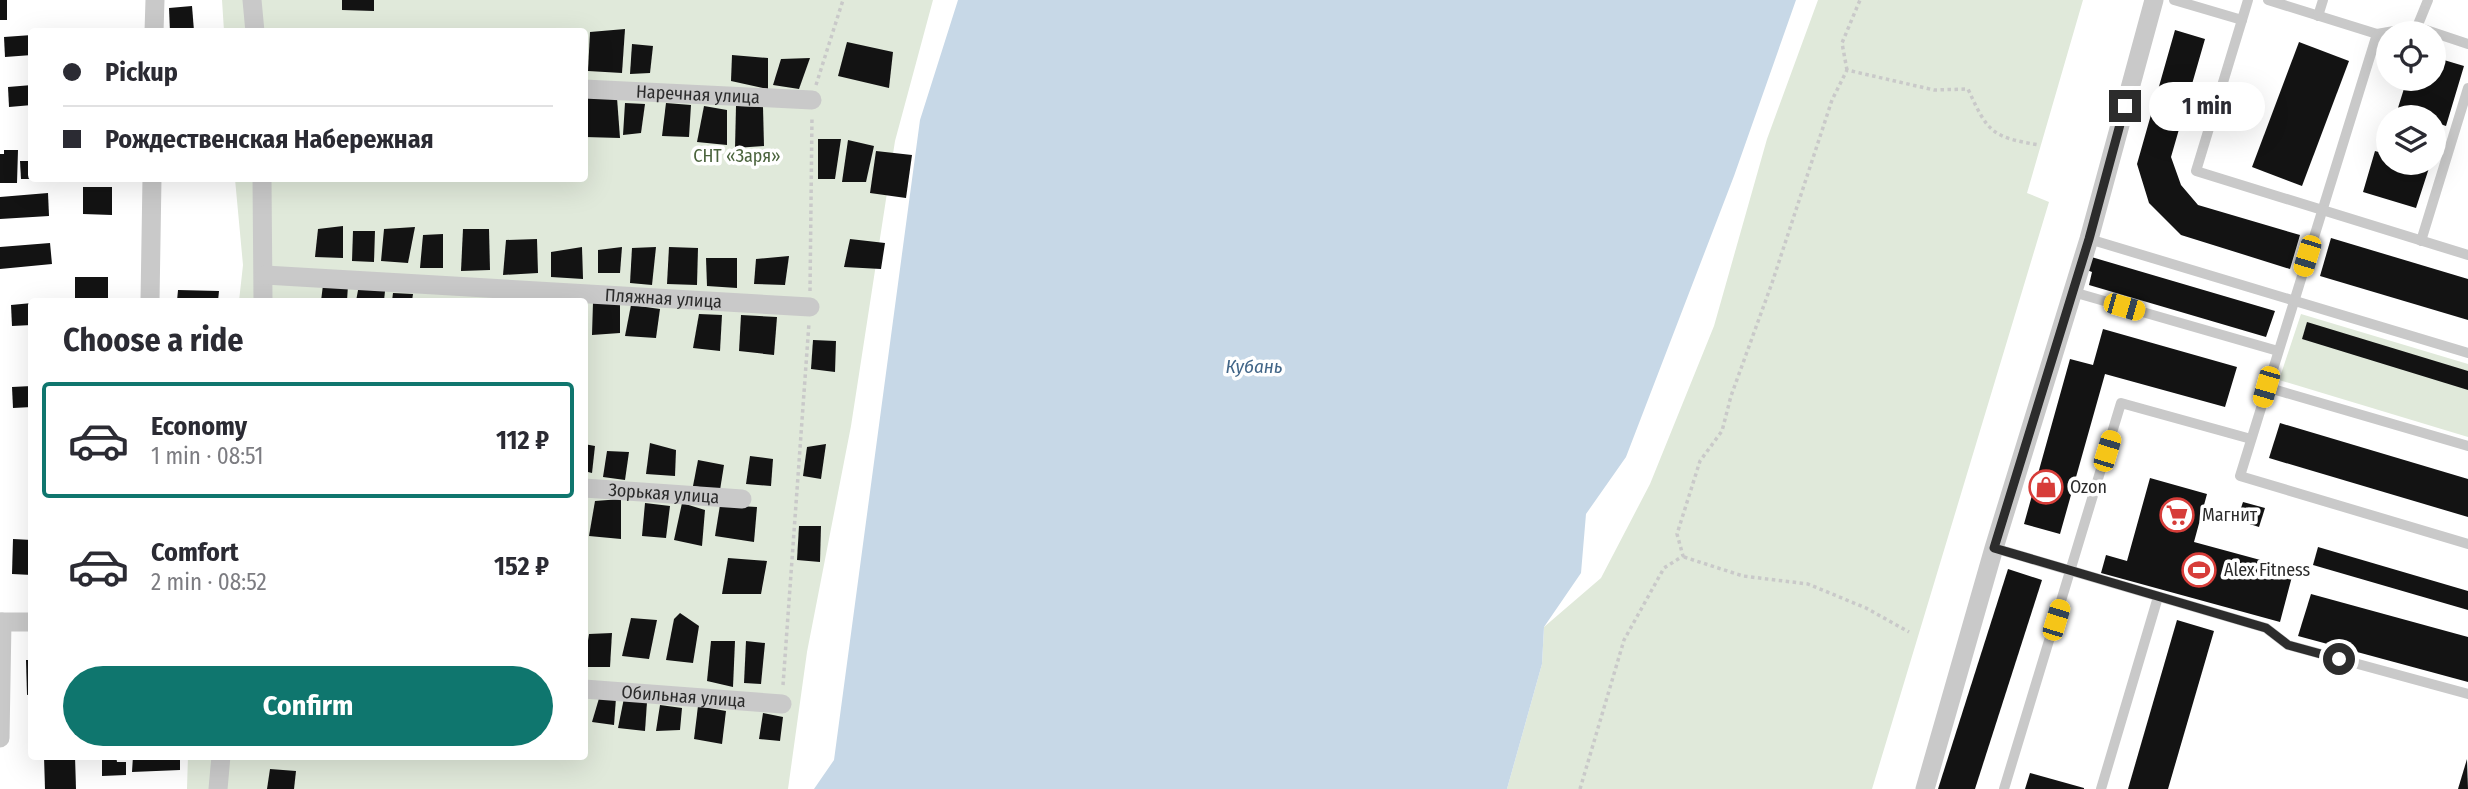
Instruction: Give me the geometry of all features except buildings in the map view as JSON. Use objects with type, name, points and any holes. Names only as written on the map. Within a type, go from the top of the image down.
[{"type":"street","points":[[154,28],[155,0]]},
{"type":"street","points":[[252,0],[256,28]]},
{"type":"street","points":[[1925,789],[1994,548],[2089,239],[2154,0]]},
{"type":"street","name":"Наречная улица","points":[[588,89],[812,100]]},
{"type":"street","points":[[150,298],[152,182]]},
{"type":"street","points":[[262,182],[263,298]]},
{"type":"street","name":"Пляжная улица","points":[[265,275],[810,307]]},
{"type":"street","name":"Зорькая улица","points":[[588,488],[743,499]]},
{"type":"street","points":[[0,738],[1,622],[28,622]]},
{"type":"street","name":"Обильная улица","points":[[588,689],[782,704]]},
{"type":"street","points":[[218,789],[221,760]]},
{"type":"lane","points":[[2174,0],[2242,20]]},
{"type":"lane","points":[[2248,0],[2196,171],[2468,255]]},
{"type":"lane","points":[[2268,0],[2376,34]]},
{"type":"lane","points":[[2318,16],[2323,0]]},
{"type":"lane","points":[[2419,21],[2427,0]]},
{"type":"lane","points":[[2376,37],[2240,476],[2468,544]]},
{"type":"lane","points":[[2446,37],[2468,44]]},
{"type":"lane","points":[[2421,241],[2468,88]]},
{"type":"lane","points":[[2089,239],[2468,353]]},
{"type":"lane","points":[[2073,292],[2278,351]]},
{"type":"lane","points":[[2266,387],[2468,446]]},
{"type":"lane","points":[[2004,789],[2121,403],[2251,439]]},
{"type":"lane","points":[[1994,548],[2266,628],[2288,645],[2468,694]]},
{"type":"lane","points":[[2101,789],[2158,597]]},
{"type":"path","points":[[782,704],[810,307],[812,100],[843,0]]},
{"type":"path","points":[[1683,556],[1677,534],[1700,461],[1722,431],[1731,396],[1772,283],[1832,100],[1847,70],[1842,43],[1860,0]]},
{"type":"path","points":[[1847,70],[1934,90],[1968,89],[1983,121],[2003,139],[2039,145]]},
{"type":"path","points":[[1683,556],[1743,576],[1808,584],[1866,608],[1909,632]]},
{"type":"path","points":[[1580,789],[1624,640],[1664,568],[1683,556]]},
{"type":"green space","name":"СНТ «Заря»","points":[[222,0],[933,0],[895,141],[851,426],[807,652],[788,789],[187,789],[188,760],[588,760],[588,298],[239,298],[243,265],[235,182],[588,182],[588,28],[224,28]]},
{"type":"green space","points":[[1818,0],[2083,0],[2027,193],[2049,202],[1872,789],[1507,789],[1542,664],[1544,627],[1601,578],[1650,484],[1714,326],[1767,139]]},
{"type":"green space","points":[[2301,314],[2468,364],[2468,437],[2279,380]]},
{"type":"water","name":"Кубань","points":[[958,0],[1796,0],[1734,176],[1626,457],[1586,514],[1581,573],[1544,627],[1542,664],[1507,789],[814,789],[834,760],[920,120]]},
{"type":"place","name":"Ozon","points":[[2046,487]]},
{"type":"place","name":"Магнит","points":[[2177,515]]},
{"type":"place","name":"Alex Fitness","points":[[2199,570]]},
{"type":"route","points":[[2125,106],[2089,239],[1994,548],[2266,628],[2288,645],[2339,659]]}]
